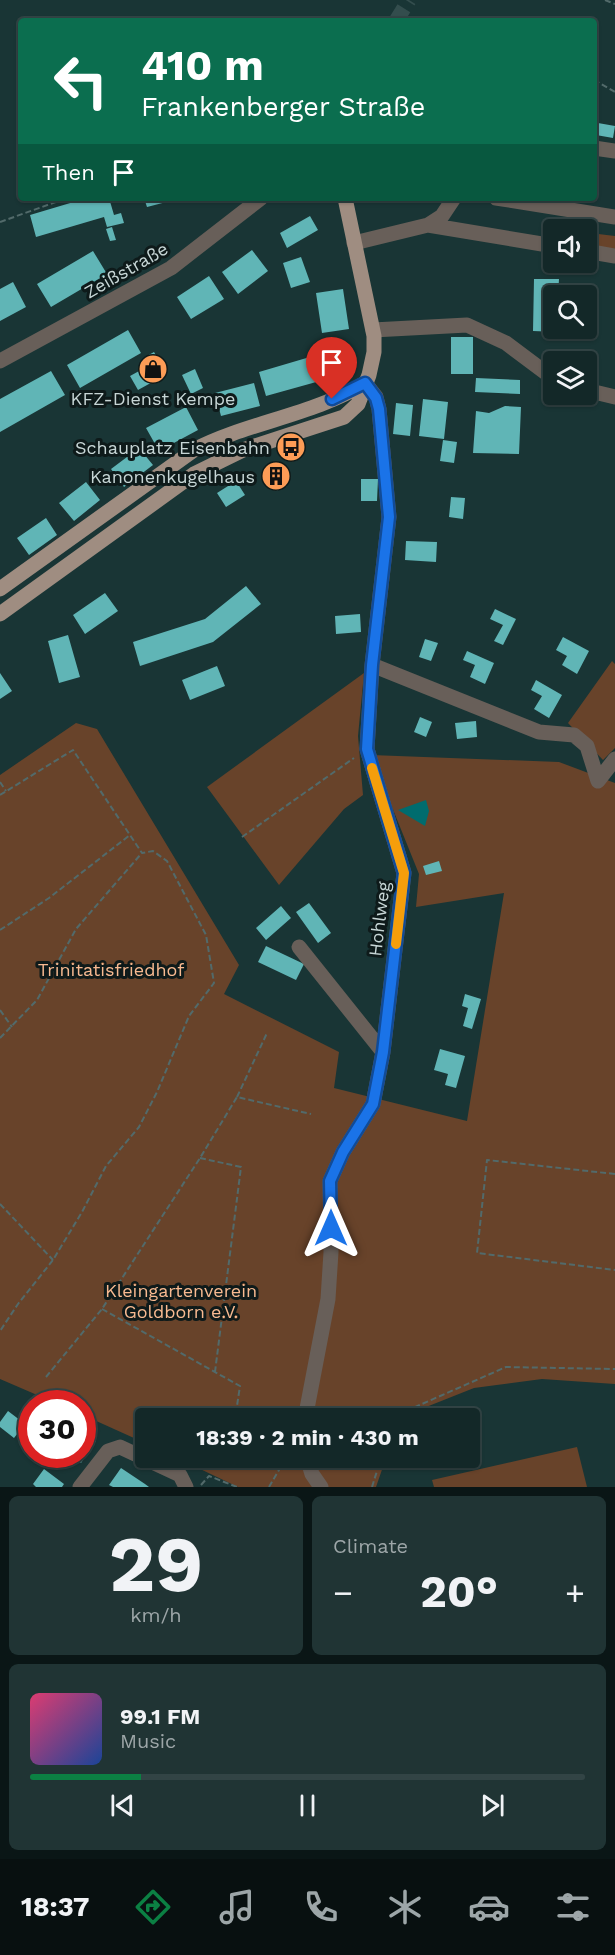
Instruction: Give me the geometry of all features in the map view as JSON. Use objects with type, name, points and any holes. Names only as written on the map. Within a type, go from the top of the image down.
[{"type":"main road","points":[[0,614],[194,474],[243,450],[345,417],[358,404],[372,364],[373,330],[346,201]]},
{"type":"main road","points":[[0,589],[194,450],[219,437],[332,399],[365,383]]},
{"type":"street","points":[[597,149],[615,152]]},
{"type":"street","name":"Zeißstraße","points":[[0,361],[171,268],[257,201]]},
{"type":"street","points":[[354,243],[428,225],[442,216],[451,201]]},
{"type":"street","points":[[452,201],[450,219],[463,231]]},
{"type":"street","points":[[515,201],[615,217]]},
{"type":"street","points":[[428,225],[543,244]]},
{"type":"street","points":[[597,253],[615,256]]},
{"type":"street","points":[[373,330],[467,325],[506,344],[543,371]]},
{"type":"street","name":"Hohlweg","points":[[307,1408],[328,1299],[331,1252],[330,1181],[343,1152],[373,1104],[383,1052],[404,873],[367,749],[372,665],[389,517],[379,409],[376,398],[365,383]]},
{"type":"street","points":[[597,393],[615,398]]},
{"type":"street","points":[[372,665],[539,732],[574,735],[587,746],[598,781],[615,759]]},
{"type":"street","points":[[299,947],[383,1052]]},
{"type":"street","points":[[80,1487],[108,1451],[120,1447],[180,1475],[186,1487]]},
{"type":"street","points":[[310,1468],[321,1487]]},
{"type":"path","points":[[605,0],[615,4]]},
{"type":"path","points":[[597,82],[615,92]]},
{"type":"path","points":[[0,222],[59,201]]},
{"type":"path","points":[[242,837],[367,749]]},
{"type":"path","points":[[0,795],[73,750],[142,853]]},
{"type":"path","points":[[0,782],[6,791]]},
{"type":"path","points":[[0,930],[49,898],[130,835]]},
{"type":"path","points":[[0,1038],[38,1000],[76,929],[142,853],[153,851],[167,861],[206,935],[214,982],[189,1016],[139,1127],[106,1166],[53,1260],[0,1331]]},
{"type":"path","points":[[0,1010],[12,1027]]},
{"type":"path","points":[[46,1377],[102,1309],[200,1158],[237,1097],[267,1033]]},
{"type":"path","points":[[237,1097],[311,1114]]},
{"type":"path","points":[[200,1158],[241,1167],[215,1372]]},
{"type":"path","points":[[615,1174],[487,1160],[477,1253],[615,1270]]},
{"type":"path","points":[[0,1204],[53,1260]]},
{"type":"path","points":[[102,1309],[240,1386],[237,1408]]},
{"type":"path","points":[[415,1408],[506,1367],[615,1370]]},
{"type":"path","points":[[269,1487],[280,1468]]},
{"type":"path","points":[[372,1487],[378,1468]]},
{"type":"path","points":[[199,1487],[208,1476],[237,1487]]},
{"type":"green space","points":[[597,234],[615,236],[615,249],[597,246]]},
{"type":"green space","points":[[612,661],[615,664],[615,748],[603,760],[568,723]]},
{"type":"green space","points":[[364,673],[358,736],[363,795],[344,809],[279,885],[207,787]]},
{"type":"green space","points":[[76,723],[97,729],[239,965],[224,994],[339,1052],[334,1088],[467,1121],[504,893],[416,907],[419,874],[371,755],[559,762],[615,783],[615,1384],[542,1379],[474,1388],[424,1408],[135,1408],[135,1438],[96,1421],[96,1390],[26,1390],[0,1379],[0,775]]},
{"type":"green space","points":[[577,1447],[587,1487],[434,1487],[432,1480]]},
{"type":"green space","points":[[198,1468],[303,1468],[314,1487],[238,1487]]},
{"type":"green space","points":[[312,1468],[383,1468],[376,1487],[328,1487]]},
{"type":"water","points":[[426,800],[429,811],[425,826],[398,810]]},
{"type":"building","points":[[598,123],[615,126],[613,138],[597,135]]},
{"type":"building","points":[[77,201],[110,201],[114,215],[121,213],[124,223],[107,227],[104,217],[36,237],[30,215]]},
{"type":"building","points":[[145,201],[170,201],[147,207]]},
{"type":"building","points":[[310,216],[318,230],[287,248],[280,233]]},
{"type":"building","points":[[112,227],[116,240],[110,241],[106,229]]},
{"type":"building","points":[[252,250],[268,271],[238,294],[222,272]]},
{"type":"building","points":[[93,251],[107,274],[51,307],[37,284]]},
{"type":"building","points":[[301,257],[310,282],[291,288],[283,263]]},
{"type":"building","points":[[209,276],[224,299],[191,319],[177,297]]},
{"type":"building","points":[[534,279],[559,279],[559,285],[543,285],[543,331],[533,331]]},
{"type":"building","points":[[13,282],[26,307],[0,321],[0,289]]},
{"type":"building","points":[[343,289],[349,329],[322,333],[316,293]]},
{"type":"building","points":[[128,330],[141,353],[80,388],[67,365]]},
{"type":"building","points":[[451,337],[473,337],[473,374],[451,374]]},
{"type":"building","name":"KFZ-Dienst Kempe","points":[[154,352],[167,374],[138,390],[130,376],[150,365],[145,357]]},
{"type":"building","points":[[320,354],[327,379],[266,396],[259,372]]},
{"type":"building","points":[[195,369],[203,388],[191,394],[182,375]]},
{"type":"building","points":[[51,371],[65,395],[0,432],[0,399]]},
{"type":"building","points":[[476,378],[520,380],[520,394],[475,392]]},
{"type":"building","points":[[254,383],[260,406],[221,416],[215,393]]},
{"type":"building","points":[[423,399],[448,402],[444,439],[419,436]]},
{"type":"building","points":[[396,403],[413,405],[410,436],[393,434]]},
{"type":"building","points":[[505,406],[521,407],[519,454],[473,453],[476,411],[489,413]]},
{"type":"building","points":[[186,407],[198,430],[159,451],[146,428]]},
{"type":"building","points":[[443,440],[457,442],[454,463],[440,461]]},
{"type":"building","points":[[139,448],[153,465],[124,487],[111,469]]},
{"type":"building","name":"Kanonenkugelhaus","points":[[277,462],[287,486],[276,491],[266,467]]},
{"type":"building","points":[[361,479],[378,479],[377,501],[361,501]]},
{"type":"building","points":[[236,481],[245,495],[226,507],[217,493]]},
{"type":"building","points":[[86,482],[100,500],[74,521],[59,503]]},
{"type":"building","points":[[451,497],[465,498],[463,519],[449,517]]},
{"type":"building","points":[[46,518],[57,535],[29,555],[17,538]]},
{"type":"building","points":[[406,541],[437,542],[436,562],[405,560]]},
{"type":"building","points":[[246,586],[261,604],[213,642],[140,666],[133,642],[205,619]]},
{"type":"building","points":[[105,593],[118,611],[85,634],[73,615]]},
{"type":"building","points":[[495,609],[516,619],[503,645],[494,641],[503,625],[490,619]]},
{"type":"building","points":[[360,614],[361,632],[336,634],[335,616]]},
{"type":"building","points":[[68,635],[80,677],[59,683],[48,641]]},
{"type":"building","points":[[563,637],[589,651],[577,674],[562,665],[567,656],[556,650]]},
{"type":"building","points":[[425,639],[438,643],[431,661],[419,657]]},
{"type":"building","points":[[467,651],[494,663],[485,684],[470,677],[475,665],[463,660]]},
{"type":"building","points":[[217,666],[225,686],[190,700],[182,680]]},
{"type":"building","points":[[0,673],[12,691],[0,699]]},
{"type":"building","points":[[536,680],[562,695],[549,718],[534,709],[542,696],[531,690]]},
{"type":"building","points":[[420,717],[432,722],[426,737],[414,732]]},
{"type":"building","points":[[476,721],[477,737],[457,739],[455,723]]},
{"type":"building","points":[[439,861],[442,871],[426,875],[423,866]]},
{"type":"building","points":[[309,903],[331,933],[318,943],[296,912]]},
{"type":"building","points":[[281,906],[291,918],[266,940],[256,928]]},
{"type":"building","points":[[266,946],[304,964],[296,980],[258,962]]},
{"type":"building","points":[[465,994],[481,999],[472,1029],[463,1026],[468,1008],[462,1006]]},
{"type":"building","points":[[440,1049],[465,1056],[456,1088],[445,1085],[448,1074],[434,1070]]},
{"type":"building","points":[[8,1411],[18,1419],[18,1433],[14,1438],[0,1427],[0,1422]]},
{"type":"building","points":[[121,1468],[149,1487],[109,1485]]},
{"type":"building","points":[[44,1469],[64,1484],[62,1487],[36,1487],[33,1484]]},
{"type":"tunnel","points":[[398,18],[409,0]]},
{"type":"slow traffic","points":[[372,768],[404,873],[396,944]]},
{"type":"place","name":"KFZ-Dienst Kempe","points":[[153,369]]},
{"type":"place","name":"Schauplatz Eisenbahn","points":[[291,447]]},
{"type":"place","name":"Kanonenkugelhaus","points":[[276,476]]},
{"type":"route","points":[[331,1228],[330,1181],[343,1152],[373,1104],[383,1052],[404,873],[367,749],[372,665],[389,517],[379,409],[376,398],[365,383],[332,399]]},
{"type":"park label","name":"Trinitatisfriedhof","points":[[111,969]]},
{"type":"park label","name":"Kleingartenverein Goldborn e.V.","points":[[181,1300]]}]
